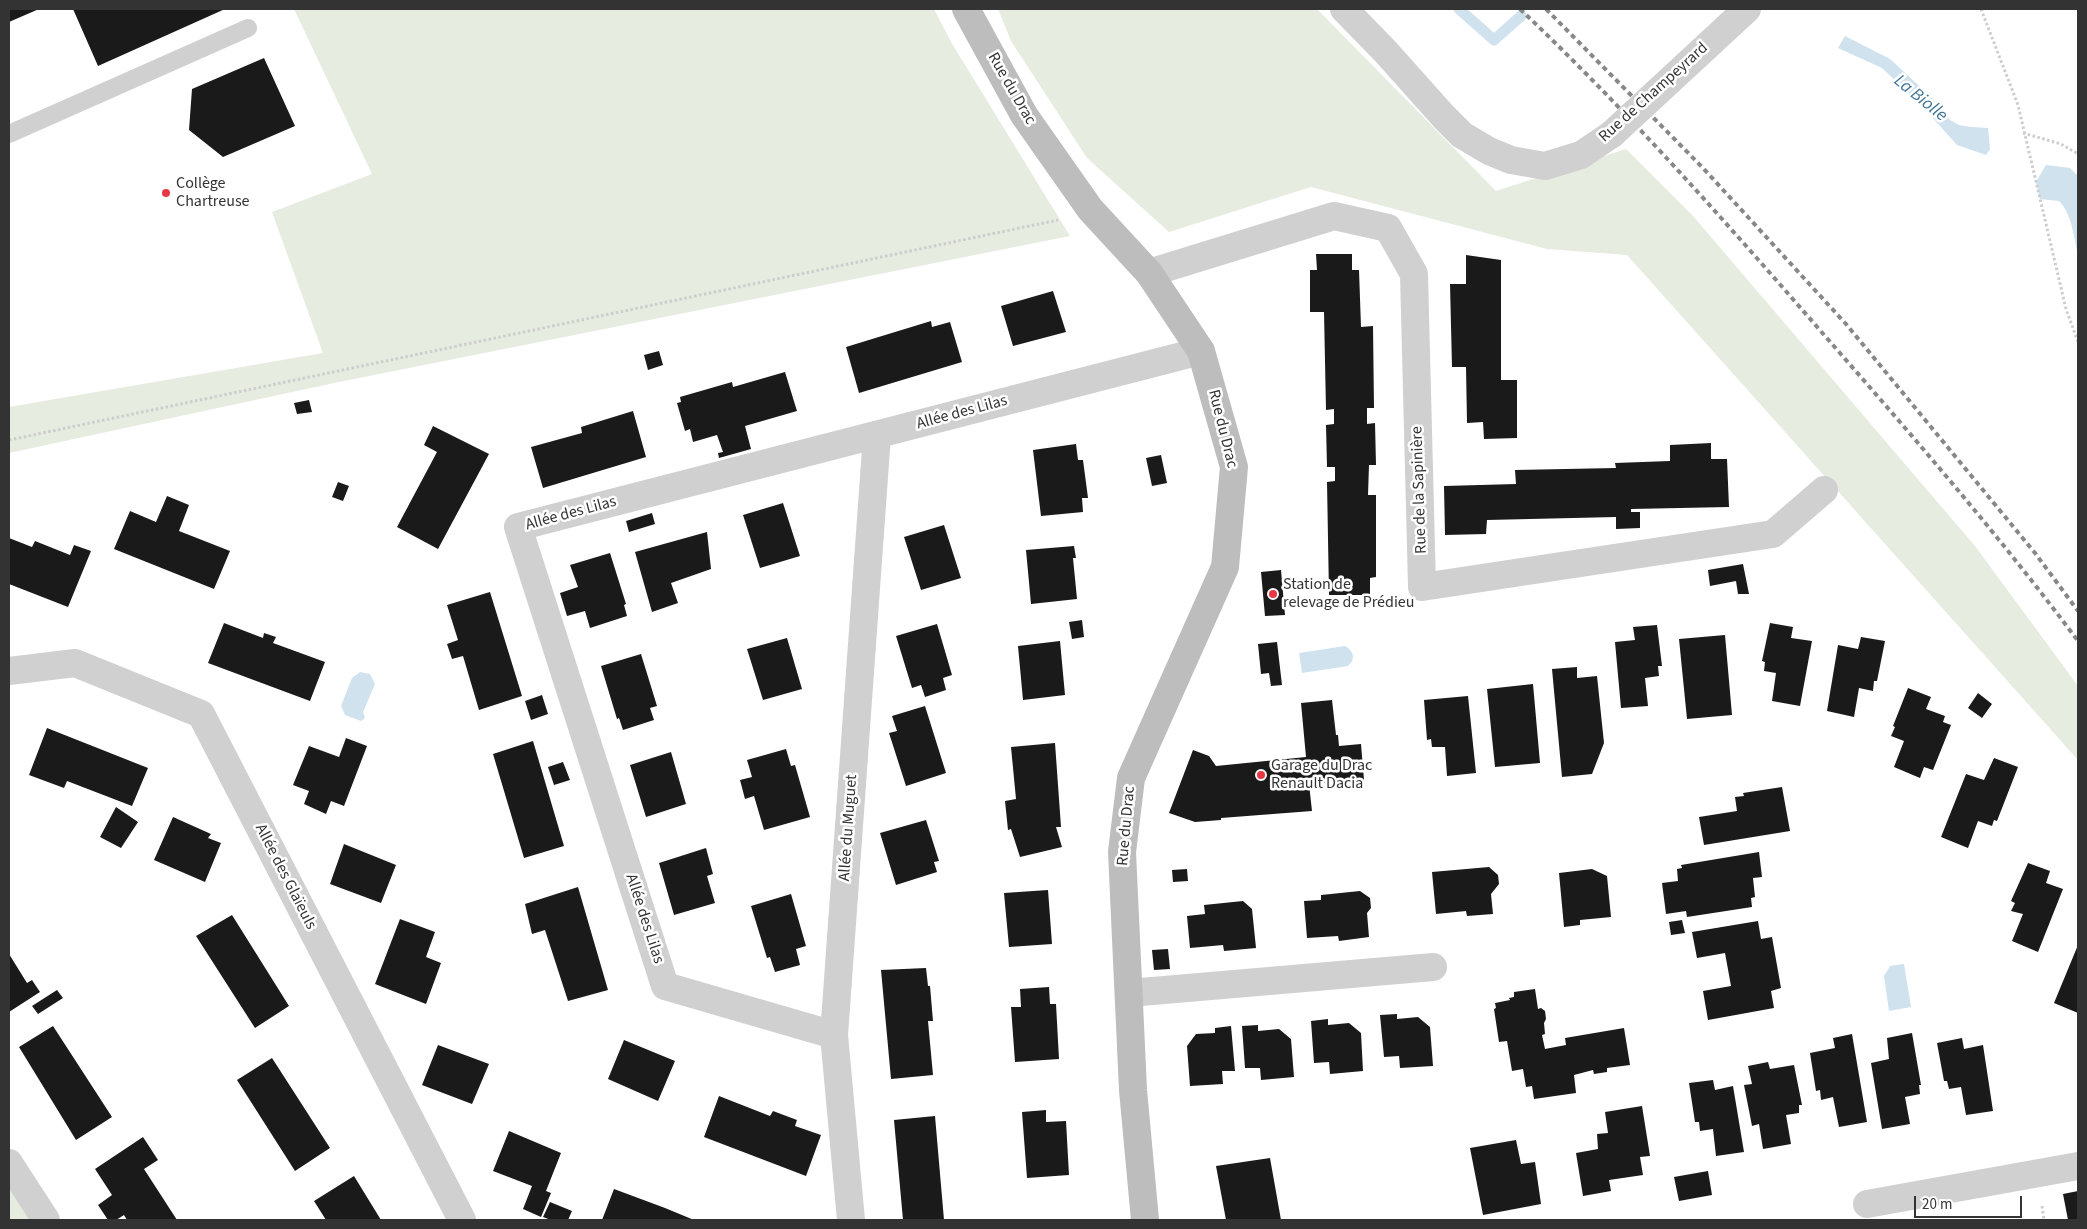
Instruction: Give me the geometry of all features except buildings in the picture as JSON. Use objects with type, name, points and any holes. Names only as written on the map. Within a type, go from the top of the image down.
[{"type":"street","name":"Rue du Drac","points":[[966,9],[1024,115],[1090,209],[1148,273],[1200,351],[1234,467],[1225,567],[1131,778],[1122,852],[1133,1090],[1145,1220]]},
{"type":"street","name":"Rue de Champeyrard","points":[[1344,9],[1462,135],[1511,160],[1545,166],[1581,155],[1612,134],[1746,9]]},
{"type":"street","name":"Rue de la Sapinière","points":[[1148,273],[1334,216],[1388,228],[1414,274],[1422,586],[1773,534],[1824,490]]},
{"type":"street","name":"Allée des Lilas","points":[[834,1035],[666,986],[518,527],[1200,351]]},
{"type":"street","name":"Allée du Muguet","points":[[851,1220],[834,1035],[877,435]]},
{"type":"street","name":"Allée des Glaïeuls","points":[[9,671],[75,663],[201,714],[462,1220]]},
{"type":"street","points":[[1129,993],[1433,967]]},
{"type":"street","points":[[9,1163],[46,1220]]},
{"type":"street","points":[[1866,1204],[2078,1166]]},
{"type":"lane","points":[[9,134],[248,28]]},
{"type":"path","points":[[1981,9],[2018,105],[2023,133],[2066,309],[2078,342]]},
{"type":"path","points":[[2023,133],[2061,144],[2078,154]]},
{"type":"path","points":[[9,440],[1050,222],[1090,209]]},
{"type":"shaded area","points":[[294,9],[934,9],[951,42],[1070,236],[334,383],[9,453],[9,407],[323,353],[272,212],[372,174]]},
{"type":"shaded area","points":[[998,9],[1317,9],[1496,191],[1626,149],[1693,216],[1975,546],[2078,686],[2078,760],[1627,255],[1547,249],[1311,187],[1169,232],[1087,158],[1011,41]]},
{"type":"shaded area","points":[[9,1163],[46,1220],[9,1220]]},
{"type":"water","name":"La Biolle","points":[[1845,36],[1890,59],[1930,96],[1950,120],[1959,125],[1988,128],[1990,149],[1986,155],[1957,145],[1922,106],[1882,68],[1838,48]]},
{"type":"water","points":[[2046,165],[2070,168],[2078,176],[2078,255],[2072,226],[2063,206],[2059,201],[2040,199],[2036,182]]},
{"type":"water","points":[[1345,646],[1353,655],[1352,661],[1348,666],[1302,673],[1299,653]]},
{"type":"water","points":[[360,672],[370,674],[375,684],[363,712],[365,718],[361,721],[345,715],[341,706],[352,678]]},
{"type":"water","points":[[1904,964],[1911,1007],[1889,1011],[1884,976],[1890,966]]},
{"type":"waterway","points":[[1459,9],[1494,40],[1521,16]]},
{"type":"railway","points":[[1520,9],[1602,89],[1757,258],[1958,490],[2078,641]]},
{"type":"railway","points":[[1546,9],[1703,168],[1846,324],[2035,553],[2078,611]]},
{"type":"place","name":"Collège Chartreuse","points":[[166,193]]},
{"type":"place","name":"Station de relevage de Prédieu","points":[[1273,594]]},
{"type":"place","name":"Garage du Drac Renault Dacia","points":[[1261,775]]}]
